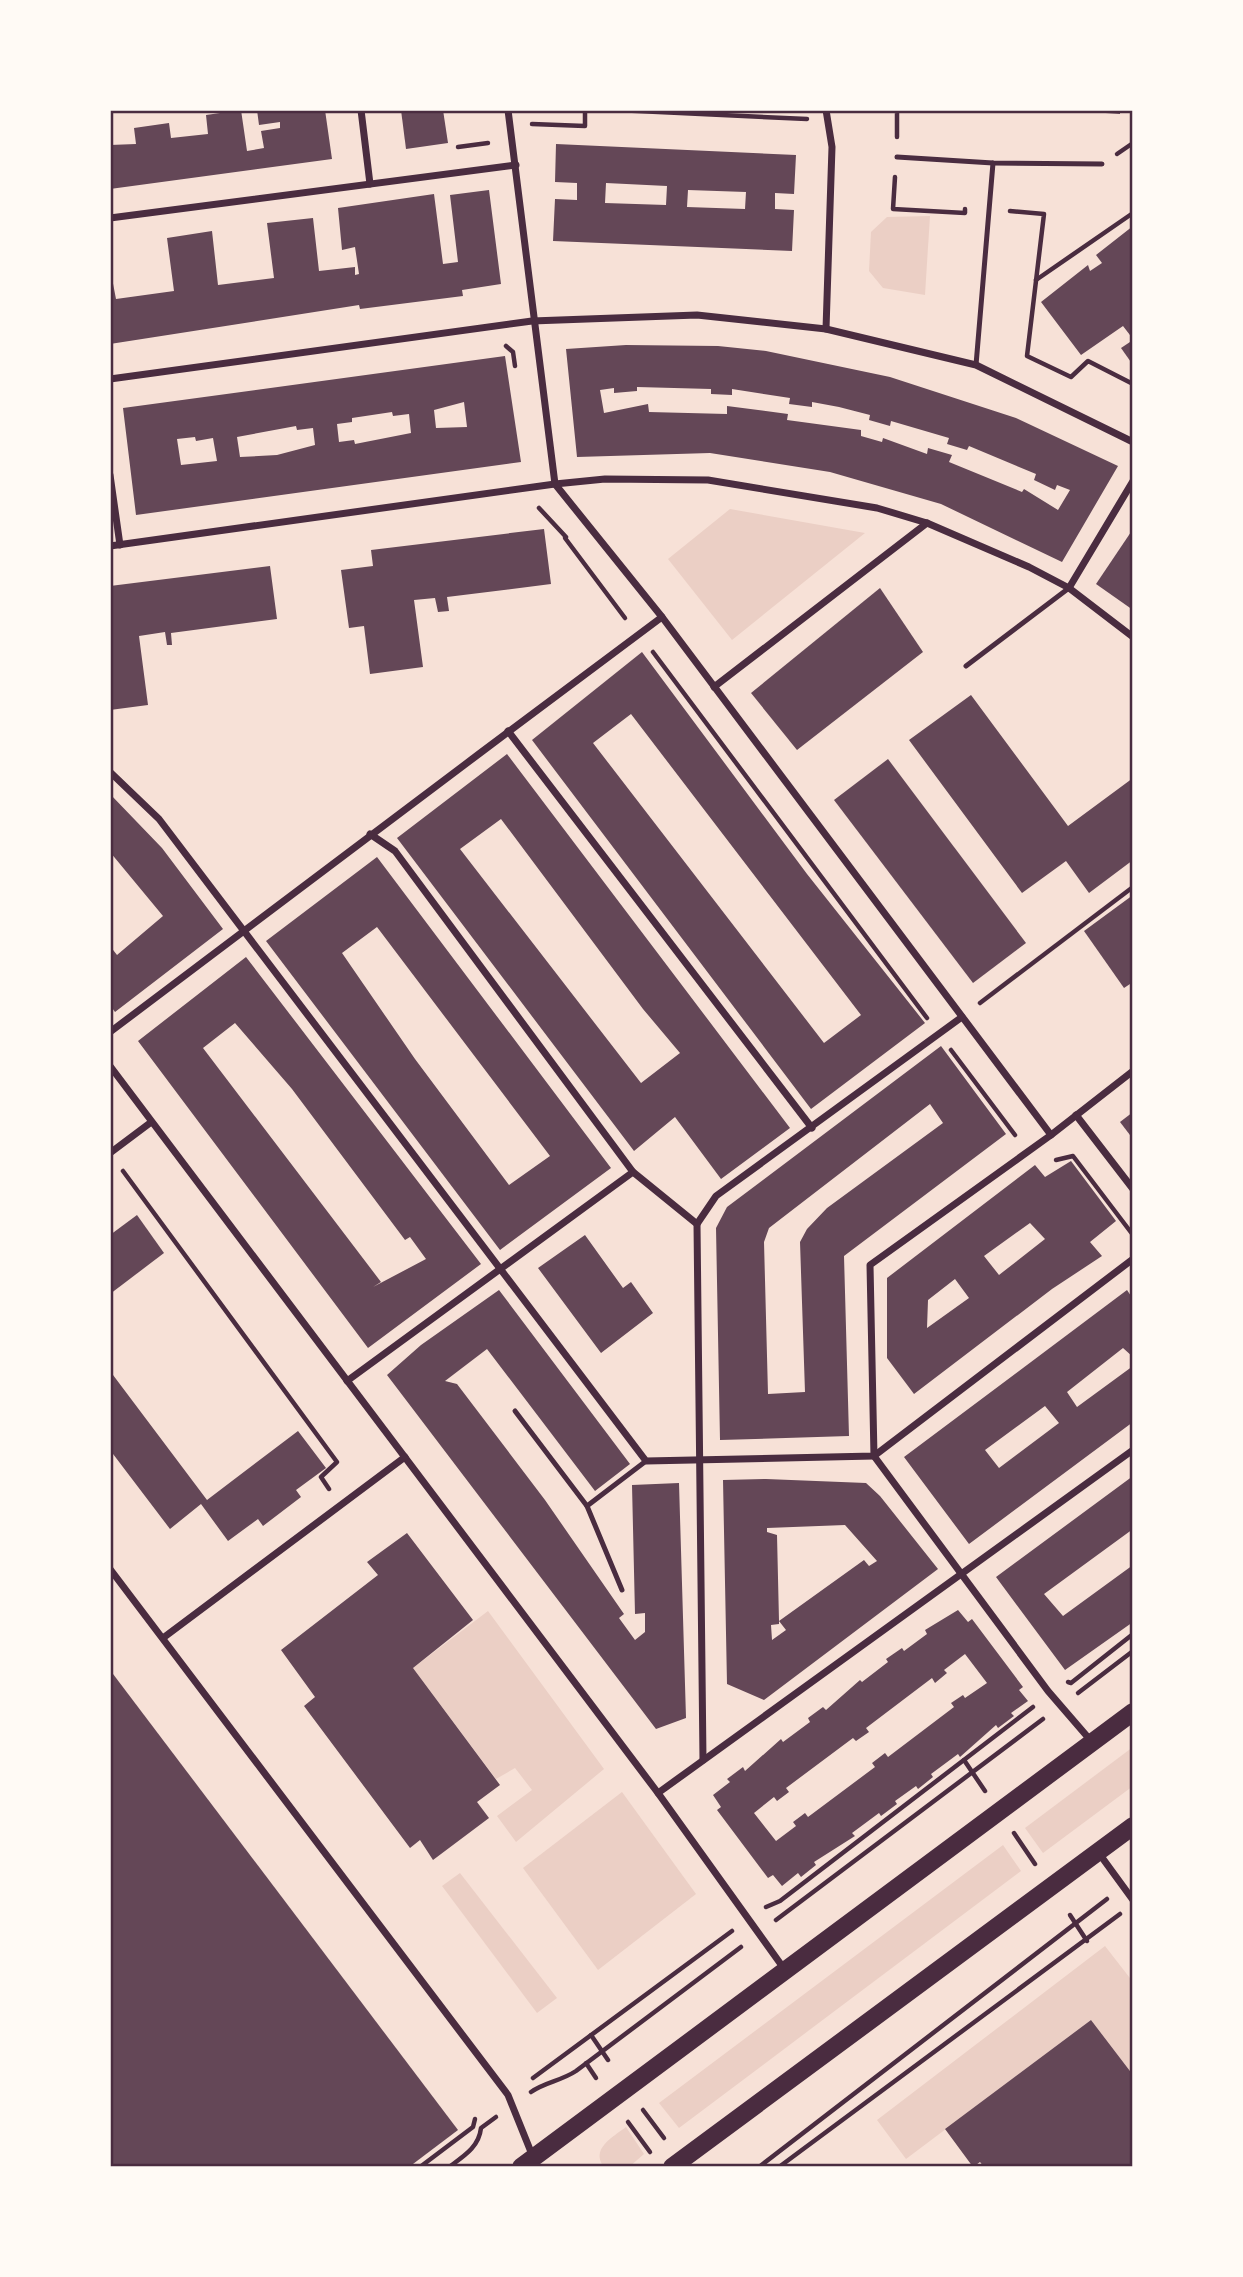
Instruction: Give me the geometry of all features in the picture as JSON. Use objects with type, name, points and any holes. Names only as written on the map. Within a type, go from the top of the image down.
[{"type":"main road","points":[[532,2164],[786,1970],[1133,1712]]},
{"type":"main road","points":[[672,2167],[1133,1826]]},
{"type":"street","points":[[361,110],[370,184]]},
{"type":"street","points":[[508,110],[532,321],[555,484],[662,617],[1051,1135]]},
{"type":"street","points":[[826,110],[832,147],[826,329]]},
{"type":"street","points":[[110,218],[516,166]]},
{"type":"street","points":[[110,379],[532,321],[697,315],[826,329],[976,365],[1133,442]]},
{"type":"street","points":[[110,475],[120,545]]},
{"type":"street","points":[[110,546],[555,484],[606,479],[708,480],[877,508],[927,523],[1069,588],[1133,638]]},
{"type":"street","points":[[1069,588],[1133,481]]},
{"type":"street","points":[[715,687],[927,523]]},
{"type":"street","points":[[110,1032],[662,617]]},
{"type":"street","points":[[508,731],[812,1128]]},
{"type":"street","points":[[110,772],[159,819],[646,1461],[701,1462],[874,1456],[1133,1259]]},
{"type":"street","points":[[370,834],[395,851],[633,1172],[697,1224]]},
{"type":"street","points":[[703,1760],[697,1224],[716,1196],[962,1017]]},
{"type":"street","points":[[110,1066],[150,1123],[658,1793],[786,1970]]},
{"type":"street","points":[[1093,1743],[1048,1691],[874,1456],[870,1265],[1051,1135],[1133,1071]]},
{"type":"street","points":[[1076,1115],[1133,1189]]},
{"type":"street","points":[[110,1153],[150,1123]]},
{"type":"street","points":[[347,1381],[633,1172]]},
{"type":"street","points":[[658,1793],[1133,1450]]},
{"type":"street","points":[[163,1638],[405,1457]]},
{"type":"street","points":[[110,1569],[508,2095],[532,2164]]},
{"type":"street","points":[[1097,1851],[1133,1900]]},
{"type":"lane","points":[[897,157],[993,163],[1102,164]]},
{"type":"lane","points":[[976,365],[993,163]]},
{"type":"lane","points":[[966,666],[1069,588]]},
{"type":"lane","points":[[515,1411],[587,1506],[622,1590]]},
{"type":"lane","points":[[587,1506],[646,1461]]},
{"type":"path","points":[[510,124],[585,126],[585,110]]},
{"type":"path","points":[[616,110],[828,120]]},
{"type":"path","points":[[888,110],[897,111],[893,209],[965,213],[966,199],[1011,198],[1010,212],[1044,214],[1027,355],[1071,377],[1088,361],[1133,384]]},
{"type":"path","points":[[1036,280],[1133,213]]},
{"type":"path","points":[[962,1017],[1133,887]]},
{"type":"path","points":[[118,1164],[337,1462],[321,1477],[341,1505]]},
{"type":"path","points":[[1064,1680],[1071,1683],[1133,1634]]},
{"type":"path","points":[[1075,1695],[1133,1651]]},
{"type":"path","points":[[762,1909],[780,1902],[1035,1706],[1036,1700]]},
{"type":"path","points":[[776,1920],[1045,1718]]},
{"type":"path","points":[[759,2167],[1107,1900],[1107,1892]]},
{"type":"path","points":[[779,2167],[852,2110],[1087,1941],[1120,1914]]},
{"type":"path","points":[[1070,1915],[1087,1941]]},
{"type":"path","points":[[533,2078],[736,1928]]},
{"type":"path","points":[[543,2083],[561,2080],[586,2063],[743,1945]]},
{"type":"path","points":[[591,2035],[608,2060]]},
{"type":"path","points":[[586,2063],[596,2078]]},
{"type":"path","points":[[643,2110],[664,2138]]},
{"type":"path","points":[[420,2167],[473,2127],[475,2119]]},
{"type":"path","points":[[449,2167],[472,2149],[480,2138],[481,2128]]},
{"type":"shaded area","points":[[930,216],[925,295],[883,288],[869,271],[871,232],[887,217]]},
{"type":"shaded area","points":[[730,509],[865,533],[732,640],[668,559]]},
{"type":"shaded area","points":[[488,1611],[604,1769],[516,1842],[497,1816],[532,1790],[515,1768],[496,1779],[413,1668]]},
{"type":"shaded area","points":[[1133,1747],[1133,1786],[1043,1853],[1025,1828]]},
{"type":"shaded area","points":[[622,1792],[696,1894],[598,1970],[523,1868]]},
{"type":"shaded area","points":[[1003,1845],[1021,1871],[679,2128],[659,2103]]},
{"type":"shaded area","points":[[460,1873],[557,1998],[537,2013],[442,1886]]},
{"type":"shaded area","points":[[1105,1946],[1133,1982],[1133,2075],[1091,2020],[906,2159],[877,2120]]},
{"type":"shaded area","points":[[626,2127],[644,2154],[629,2167],[604,2167],[600,2161],[601,2149]]},
{"type":"building","points":[[241,110],[247,151],[264,148],[261,131],[280,128],[280,122],[259,125],[257,110],[325,110],[332,159],[110,189],[110,145],[136,144],[134,128],[169,123],[171,138],[208,134],[206,115]]},
{"type":"building","points":[[401,110],[443,110],[448,143],[406,149]]},
{"type":"building","points":[[1120,110],[1120,114],[1091,112]]},
{"type":"building","points":[[556,144],[796,155],[794,194],[775,193],[775,209],[794,210],[792,251],[553,241],[555,199],[577,200],[577,183],[555,182]],"holes":[[[606,183],[667,186],[666,205],[605,203]],[[688,190],[746,192],[745,209],[687,207]]]},
{"type":"building","points":[[489,190],[501,284],[462,290],[463,296],[360,309],[359,305],[110,344],[110,268],[116,299],[174,291],[167,238],[212,231],[218,285],[274,278],[267,223],[313,218],[319,271],[355,267],[355,275],[359,274],[355,247],[342,250],[338,208],[434,194],[443,264],[458,262],[450,195]]},
{"type":"building","points":[[1133,226],[1133,339],[1123,326],[1081,355],[1041,302],[1088,265],[1090,271],[1102,263],[1096,255]]},
{"type":"building","points":[[1133,340],[1133,365],[1121,348]]},
{"type":"building","points":[[626,345],[718,346],[766,351],[890,377],[1016,418],[1118,466],[1062,562],[941,504],[830,472],[710,453],[577,457],[566,349]],"holes":[[[637,387],[711,389],[711,394],[732,395],[732,389],[790,398],[789,404],[812,407],[812,402],[870,415],[869,420],[890,426],[891,421],[949,438],[947,444],[967,450],[969,446],[1036,474],[1034,480],[1055,490],[1057,485],[1070,490],[1058,510],[1024,489],[1022,492],[949,462],[952,455],[928,448],[927,454],[883,438],[882,442],[861,436],[861,430],[787,420],[788,414],[727,406],[727,414],[649,412],[648,404],[604,413],[600,390],[614,388],[614,393],[637,391]]]},
{"type":"building","points":[[505,356],[521,462],[136,515],[123,408]],"holes":[[[464,402],[467,427],[436,428],[434,410]],[[392,412],[393,416],[409,414],[411,433],[355,444],[354,440],[339,442],[337,424],[352,422],[352,418]],[[296,426],[297,430],[313,428],[315,445],[277,455],[240,457],[237,437]],[[195,437],[196,441],[213,438],[217,461],[181,465],[177,439]]]},
{"type":"building","points":[[544,529],[551,584],[447,597],[449,611],[438,612],[435,598],[414,600],[423,667],[370,674],[364,626],[349,628],[341,570],[373,566],[371,550]]},
{"type":"building","points":[[1133,529],[1133,610],[1096,584]]},
{"type":"building","points":[[270,566],[277,619],[171,633],[172,645],[167,645],[165,632],[139,636],[148,705],[110,710],[110,586]]},
{"type":"building","points":[[880,588],[923,652],[797,750],[751,693]]},
{"type":"building","points":[[642,652],[807,874],[925,1023],[811,1109],[532,740]],"holes":[[[631,714],[861,1015],[824,1043],[593,743]]]},
{"type":"building","points":[[971,695],[1068,826],[1133,778],[1133,860],[1089,893],[1066,861],[1022,893],[909,740]]},
{"type":"building","points":[[507,754],[790,1128],[721,1179],[675,1117],[634,1151],[397,838]],"holes":[[[501,819],[643,1009],[680,1053],[641,1083],[460,849]]]},
{"type":"building","points":[[888,759],[1026,943],[973,983],[834,800]]},
{"type":"building","points":[[110,794],[162,848],[223,929],[115,1012],[110,1005],[110,946],[117,955],[163,916],[110,852]]},
{"type":"building","points":[[377,857],[611,1168],[500,1250],[266,941]],"holes":[[[377,927],[550,1156],[509,1185],[415,1059],[342,953]]]},
{"type":"building","points":[[1133,895],[1133,982],[1124,988],[1084,931]]},
{"type":"building","points":[[246,957],[481,1264],[368,1348],[138,1041]],"holes":[[[235,1023],[292,1089],[405,1240],[410,1237],[426,1259],[373,1287],[381,1282],[203,1048]]]},
{"type":"building","points":[[941,1046],[1006,1134],[844,1256],[849,1436],[720,1440],[716,1228],[727,1207]],"holes":[[[930,1104],[943,1123],[827,1208],[807,1229],[800,1242],[805,1392],[768,1394],[764,1242],[769,1228]]]},
{"type":"building","points":[[1133,1112],[1133,1139],[1120,1122]]},
{"type":"building","points":[[1071,1161],[1116,1221],[1090,1242],[1102,1256],[1052,1289],[914,1394],[887,1358],[887,1278],[1035,1165],[1045,1177]],"holes":[[[1030,1223],[1045,1239],[999,1275],[984,1256]],[[955,1279],[969,1298],[927,1328],[928,1300]]]},
{"type":"building","points":[[137,1215],[164,1253],[110,1294],[110,1235]]},
{"type":"building","points":[[585,1235],[623,1288],[631,1282],[653,1313],[601,1353],[538,1268]]},
{"type":"building","points":[[499,1290],[630,1464],[595,1491],[487,1349],[445,1381],[457,1384],[545,1500],[624,1614],[619,1618],[635,1640],[645,1632],[645,1613],[635,1614],[632,1485],[679,1483],[686,1718],[656,1729],[387,1375],[421,1345]]},
{"type":"building","points":[[1127,1290],[1133,1299],[1133,1357],[1123,1348],[1067,1392],[1077,1407],[1133,1366],[1133,1422],[969,1544],[904,1457]],"holes":[[[1045,1406],[1059,1423],[999,1468],[985,1450]]]},
{"type":"building","points":[[110,1371],[207,1500],[298,1431],[326,1468],[296,1490],[301,1497],[263,1526],[258,1519],[228,1541],[201,1504],[170,1529],[110,1450]]},
{"type":"building","points":[[1133,1476],[1133,1529],[1044,1594],[1063,1616],[1133,1565],[1133,1622],[1065,1670],[996,1577]]},
{"type":"building","points":[[723,1480],[866,1483],[880,1496],[938,1569],[764,1700],[727,1684]],"holes":[[[845,1525],[877,1561],[869,1566],[864,1560],[779,1621],[777,1535],[767,1532],[767,1528]],[[779,1621],[786,1630],[772,1640],[771,1625],[779,1624]]]},
{"type":"building","points":[[407,1533],[473,1620],[413,1668],[500,1785],[477,1802],[489,1818],[433,1860],[420,1840],[410,1848],[304,1706],[315,1697],[281,1650],[378,1575],[367,1562]]},
{"type":"building","points":[[958,1610],[968,1622],[972,1619],[1023,1687],[1019,1690],[1028,1701],[1011,1713],[1014,1716],[998,1728],[996,1725],[960,1757],[958,1754],[931,1774],[933,1777],[918,1789],[916,1786],[895,1801],[897,1804],[881,1816],[879,1813],[852,1833],[855,1836],[814,1862],[816,1865],[801,1877],[798,1873],[782,1886],[773,1875],[768,1878],[717,1810],[721,1807],[713,1795],[730,1782],[727,1779],[743,1767],[745,1771],[781,1739],[783,1742],[810,1722],[808,1718],[823,1707],[826,1710],[860,1680],[862,1682],[888,1662],[886,1659],[902,1648],[904,1651],[927,1634],[925,1630]],"holes":[[[965,1654],[987,1683],[965,1698],[963,1695],[951,1703],[954,1707],[888,1757],[885,1753],[872,1763],[875,1767],[808,1817],[805,1813],[793,1822],[796,1826],[776,1841],[754,1813],[774,1797],[777,1801],[789,1792],[786,1788],[853,1738],[856,1741],[869,1732],[866,1728],[932,1678],[935,1683],[947,1673],[944,1670]]]},
{"type":"building","points":[[110,1670],[458,2130],[409,2167],[110,2167]]},
{"type":"building","points":[[1091,2020],[1133,2075],[1133,2167],[984,2167],[980,2162],[973,2167],[945,2129]]}]
